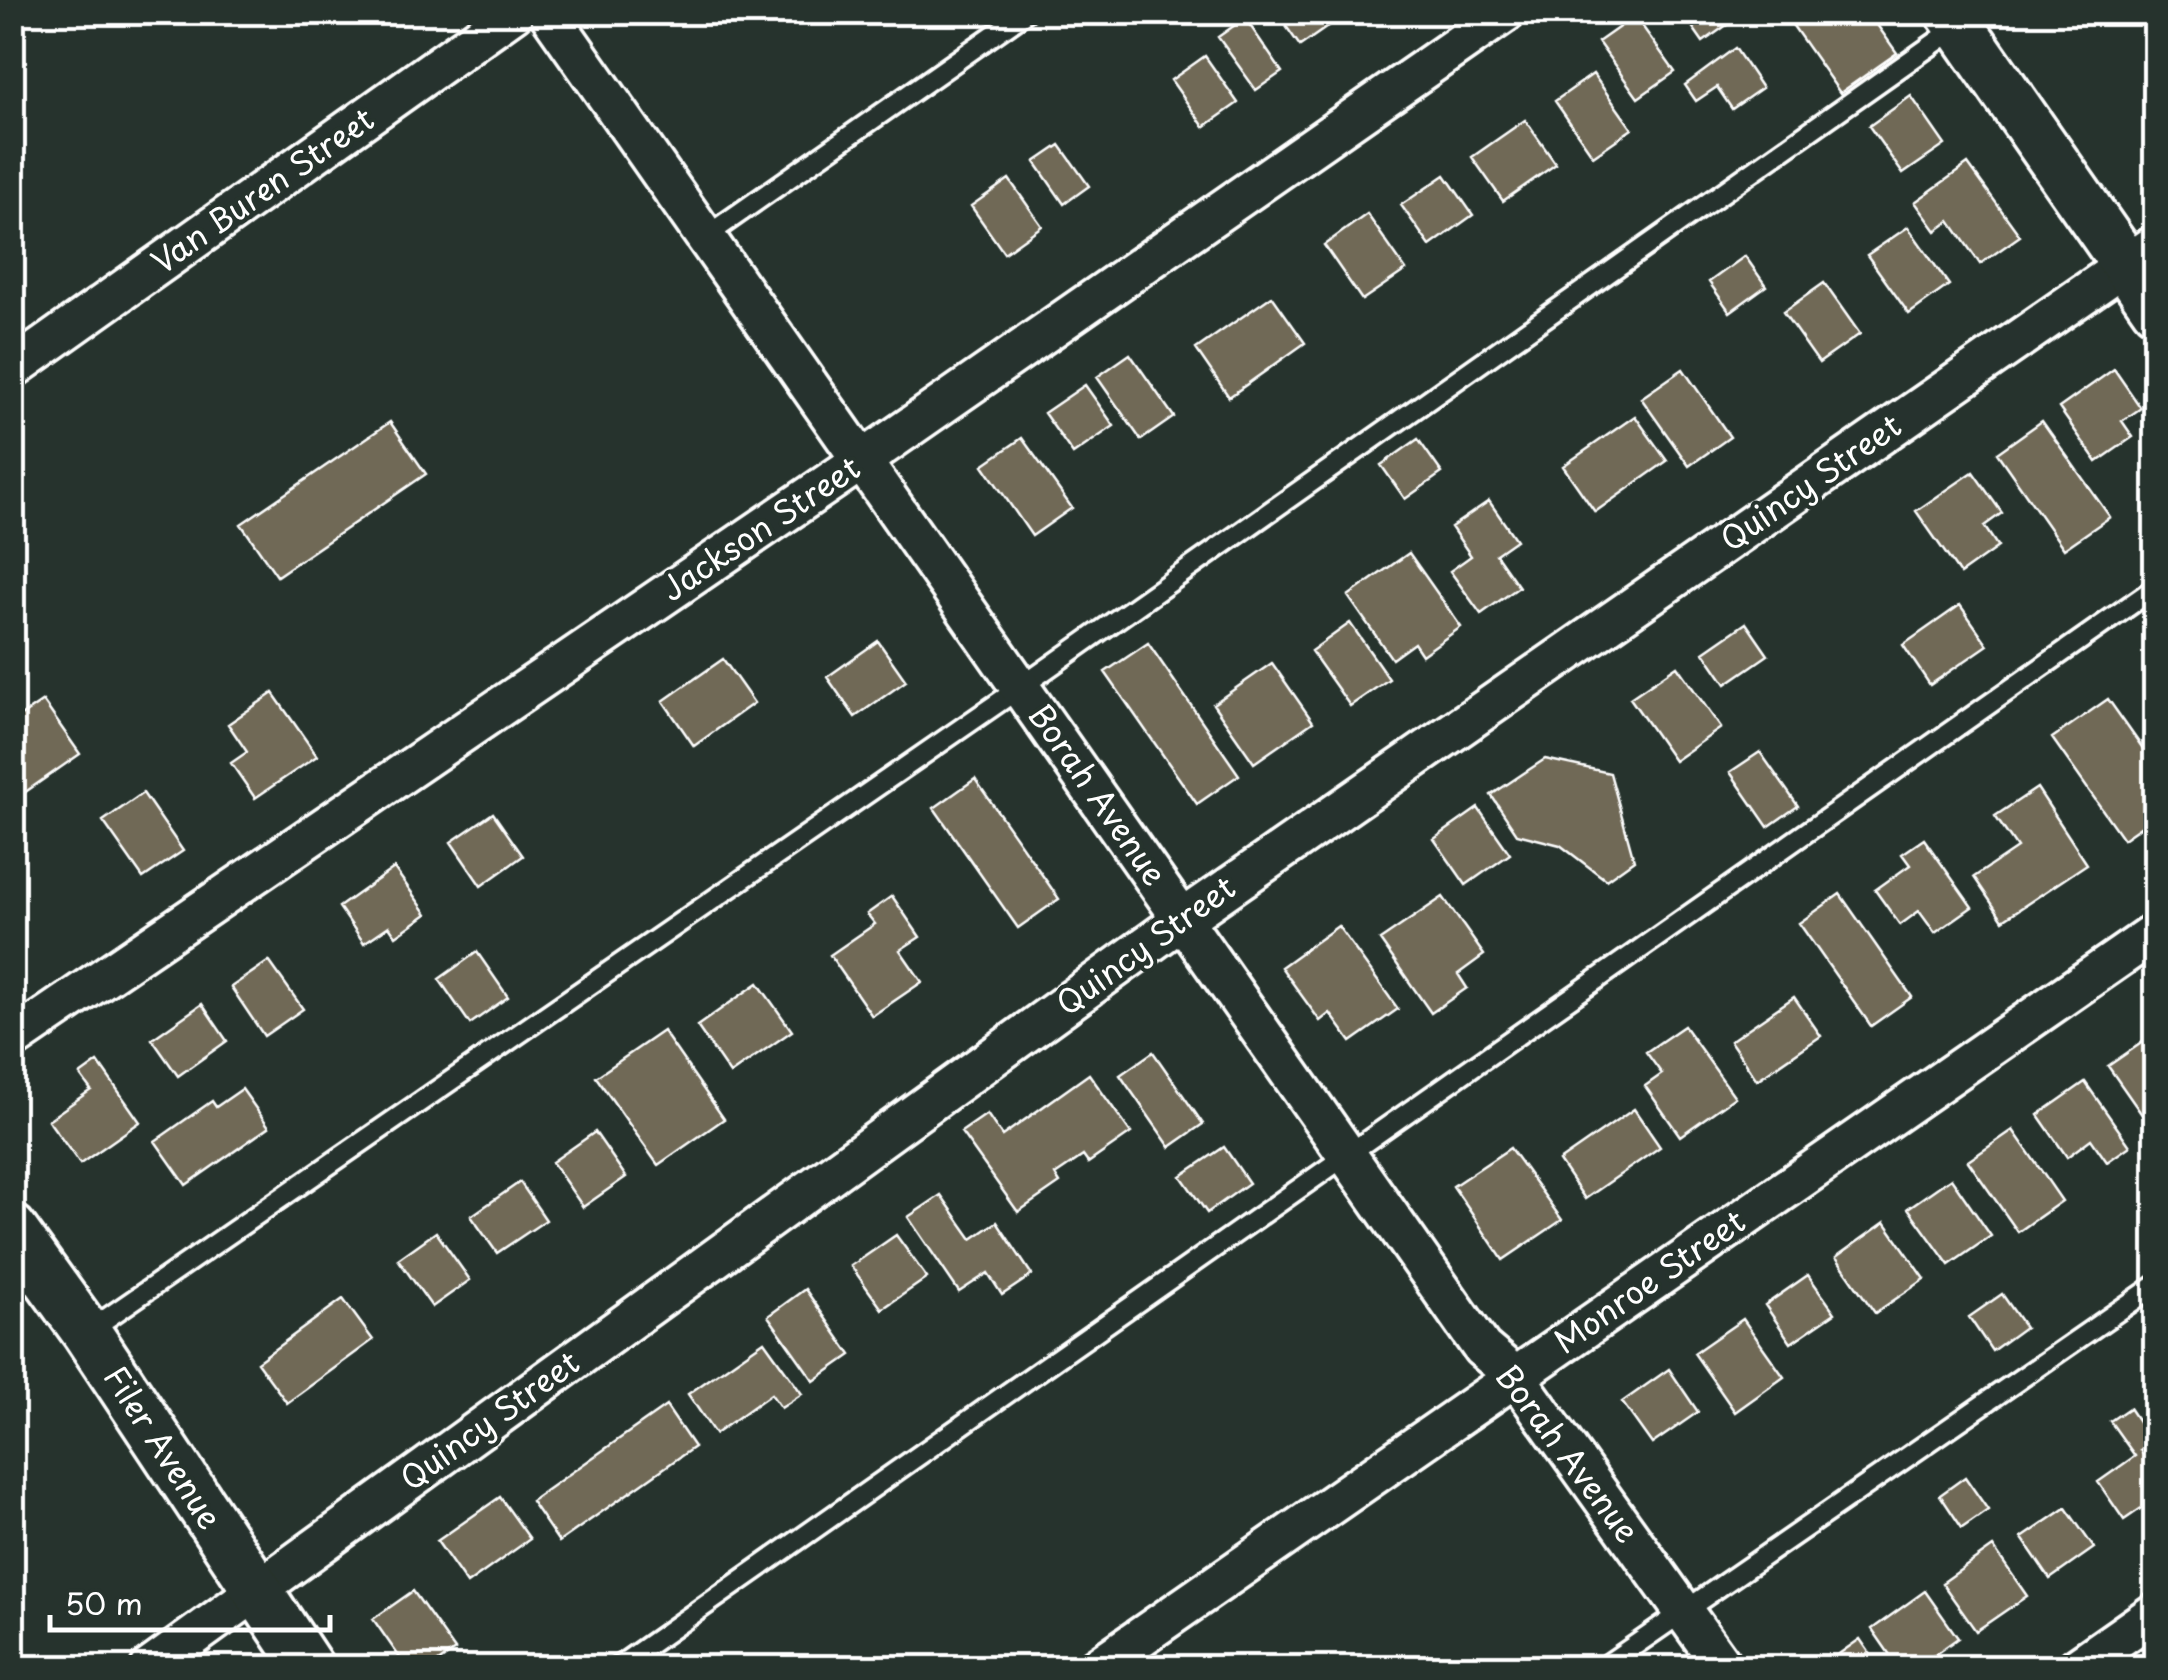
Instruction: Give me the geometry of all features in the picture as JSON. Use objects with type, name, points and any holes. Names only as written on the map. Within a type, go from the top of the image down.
[{"type":"street","name":"Van Buren Street","points":[[12,369],[514,12]]},
{"type":"street","name":"Borah Avenue","points":[[548,12],[1482,1348],[1515,1376],[1724,1668]]},
{"type":"street","name":"Jackson Street","points":[[12,1040],[862,460],[1506,12]]},
{"type":"street","points":[[1962,17],[2140,255],[2156,308]]},
{"type":"street","name":"Quincy Street","points":[[150,1668],[1183,919],[2140,255]]},
{"type":"street","name":"Monroe Street","points":[[1096,1668],[2156,932]]},
{"type":"street","name":"Filer Avenue","points":[[12,1230],[87,1333],[309,1668]]},
{"type":"street","points":[[2076,1668],[2156,1612]]},
{"type":"lane","points":[[705,237],[1026,12]]},
{"type":"lane","points":[[87,1333],[1020,687],[1962,17]]},
{"type":"lane","points":[[616,1668],[2156,588]]},
{"type":"lane","points":[[1602,1668],[2156,1285]]},
{"type":"building","points":[[1276,12],[1341,12],[1343,16],[1300,46]]},
{"type":"building","points":[[1682,12],[1745,12],[1703,42]]},
{"type":"building","points":[[1805,12],[1868,12],[1897,53],[1840,93],[1791,23]]},
{"type":"building","points":[[1635,16],[1675,72],[1638,98],[1598,42]]},
{"type":"building","points":[[1245,18],[1282,72],[1256,90],[1218,37]]},
{"type":"building","points":[[1735,48],[1762,88],[1732,109],[1717,87],[1696,101],[1685,85]]},
{"type":"building","points":[[1205,56],[1238,103],[1204,127],[1171,80]]},
{"type":"building","points":[[1593,74],[1632,129],[1593,156],[1555,101]]},
{"type":"building","points":[[1911,96],[1945,145],[1903,174],[1869,126]]},
{"type":"building","points":[[1525,120],[1556,164],[1503,201],[1472,157]]},
{"type":"building","points":[[1060,145],[1089,186],[1064,204],[1035,162]]},
{"type":"building","points":[[1968,164],[2020,236],[1980,264],[1950,221],[1936,231],[1915,202]]},
{"type":"building","points":[[1445,175],[1473,215],[1430,246],[1401,205]]},
{"type":"building","points":[[1009,179],[1042,226],[1004,253],[971,206]]},
{"type":"building","points":[[1367,214],[1406,270],[1362,300],[1324,245]]},
{"type":"building","points":[[1908,227],[1949,285],[1909,314],[1867,255]]},
{"type":"building","points":[[1745,256],[1766,286],[1730,312],[1709,282]]},
{"type":"building","points":[[1824,283],[1860,334],[1819,363],[1783,312]]},
{"type":"building","points":[[1272,296],[1305,343],[1229,397],[1196,349]]},
{"type":"building","points":[[1130,354],[1174,417],[1141,440],[1097,377]]},
{"type":"building","points":[[1683,369],[1730,437],[1689,466],[1641,398]]},
{"type":"building","points":[[2114,369],[2141,408],[2122,421],[2133,437],[2097,462],[2059,408]]},
{"type":"building","points":[[1085,385],[1114,426],[1073,454],[1044,413]]},
{"type":"building","points":[[1635,416],[1667,461],[1595,512],[1563,466]]},
{"type":"building","points":[[2042,421],[2110,517],[2064,549],[1997,453]]},
{"type":"building","points":[[390,422],[426,474],[277,576],[241,524]]},
{"type":"building","points":[[1022,438],[1072,508],[1032,536],[983,465]]},
{"type":"building","points":[[1418,439],[1442,473],[1405,499],[1381,465]]},
{"type":"building","points":[[1973,472],[2002,513],[1984,526],[1998,547],[1960,574],[1916,511]]},
{"type":"building","points":[[1489,501],[1516,540],[1496,554],[1519,587],[1481,614],[1450,571],[1471,556],[1451,527]]},
{"type":"building","points":[[1409,553],[1461,627],[1422,655],[1414,643],[1392,659],[1348,596]]},
{"type":"building","points":[[1960,605],[1988,645],[1930,685],[1903,645]]},
{"type":"building","points":[[1350,623],[1389,679],[1350,706],[1311,651]]},
{"type":"building","points":[[1746,623],[1768,655],[1726,684],[1704,652]]},
{"type":"building","points":[[878,641],[906,681],[855,717],[827,677]]},
{"type":"building","points":[[1148,643],[1239,775],[1197,804],[1105,672]]},
{"type":"building","points":[[723,659],[754,703],[694,746],[663,701]]},
{"type":"building","points":[[1272,663],[1313,722],[1254,763],[1213,704]]},
{"type":"building","points":[[1677,666],[1721,728],[1674,761],[1630,698]]},
{"type":"building","points":[[273,693],[317,756],[255,798],[231,763],[247,752],[228,724]]},
{"type":"building","points":[[2108,699],[2156,767],[2156,816],[2123,839],[2052,738]]},
{"type":"building","points":[[43,701],[80,754],[21,795],[12,783],[12,722]]},
{"type":"building","points":[[1760,752],[1798,806],[1768,827],[1730,772]]},
{"type":"building","points":[[1545,759],[1610,773],[1634,860],[1606,880],[1560,845],[1517,834],[1491,795]]},
{"type":"building","points":[[975,779],[1059,899],[1018,928],[934,808]]},
{"type":"building","points":[[2037,788],[2087,864],[2003,920],[1974,877],[2017,848],[1995,816]]},
{"type":"building","points":[[143,793],[183,851],[143,878],[103,821]]},
{"type":"building","points":[[1478,808],[1510,854],[1466,885],[1434,839]]},
{"type":"building","points":[[493,813],[523,856],[481,886],[451,842]]},
{"type":"building","points":[[1924,839],[1972,907],[1935,933],[1919,911],[1900,925],[1875,890],[1910,865],[1902,854]]},
{"type":"building","points":[[394,868],[427,914],[396,936],[389,926],[364,943],[339,907]]},
{"type":"building","points":[[1840,894],[1912,997],[1871,1026],[1799,923]]},
{"type":"building","points":[[892,896],[920,937],[900,950],[922,982],[872,1016],[830,955],[875,924],[867,914]]},
{"type":"building","points":[[1443,897],[1484,955],[1458,974],[1467,988],[1431,1013],[1380,940]]},
{"type":"building","points":[[1338,926],[1398,1009],[1351,1042],[1330,1013],[1320,1021],[1281,967]]},
{"type":"building","points":[[477,952],[508,997],[470,1024],[439,979]]},
{"type":"building","points":[[269,961],[303,1009],[264,1036],[231,987]]},
{"type":"building","points":[[758,983],[792,1031],[730,1074],[697,1026]]},
{"type":"building","points":[[1794,997],[1821,1036],[1757,1080],[1730,1041]]},
{"type":"building","points":[[202,1004],[227,1041],[178,1076],[152,1039]]},
{"type":"building","points":[[1684,1026],[1735,1097],[1680,1136],[1645,1086],[1662,1074],[1646,1052]]},
{"type":"building","points":[[663,1031],[724,1119],[658,1165],[596,1077]]},
{"type":"building","points":[[2156,1033],[2156,1111],[2145,1119],[2108,1066]]},
{"type":"building","points":[[1153,1052],[1203,1124],[1170,1147],[1120,1075]]},
{"type":"building","points":[[98,1062],[140,1122],[80,1164],[48,1120],[91,1090],[80,1075]]},
{"type":"building","points":[[1089,1074],[1131,1133],[1088,1163],[1083,1156],[1055,1175],[1060,1183],[1018,1212],[961,1132],[987,1114],[1002,1136]]},
{"type":"building","points":[[2085,1082],[2130,1146],[2107,1162],[2091,1139],[2067,1157],[2038,1115]]},
{"type":"building","points":[[242,1089],[269,1127],[186,1185],[155,1141],[212,1101],[216,1107]]},
{"type":"building","points":[[1634,1109],[1660,1147],[1585,1199],[1559,1161]]},
{"type":"building","points":[[2013,1130],[2062,1201],[2018,1232],[1968,1161]]},
{"type":"building","points":[[595,1132],[626,1177],[583,1207],[552,1162]]},
{"type":"building","points":[[1224,1147],[1249,1183],[1207,1213],[1181,1176]]},
{"type":"building","points":[[1510,1148],[1562,1220],[1503,1260],[1453,1186]]},
{"type":"building","points":[[1951,1178],[1991,1236],[1949,1265],[1908,1208]]},
{"type":"building","points":[[520,1182],[546,1220],[497,1253],[471,1216]]},
{"type":"building","points":[[941,1195],[972,1239],[997,1222],[1032,1275],[1002,1295],[988,1273],[959,1292],[908,1217]]},
{"type":"building","points":[[1885,1222],[1925,1279],[1875,1313],[1836,1257]]},
{"type":"building","points":[[436,1232],[470,1280],[432,1307],[398,1259]]},
{"type":"building","points":[[896,1235],[927,1278],[882,1309],[851,1266]]},
{"type":"building","points":[[1808,1275],[1835,1313],[1791,1343],[1765,1305]]},
{"type":"building","points":[[805,1289],[851,1355],[814,1381],[768,1316]]},
{"type":"building","points":[[2002,1294],[2025,1327],[1992,1351],[1969,1317]]},
{"type":"building","points":[[343,1299],[373,1340],[287,1403],[257,1362]]},
{"type":"building","points":[[1743,1319],[1784,1377],[1735,1412],[1694,1353]]},
{"type":"building","points":[[764,1341],[802,1394],[781,1408],[771,1394],[715,1434],[688,1394]]},
{"type":"building","points":[[1669,1369],[1698,1412],[1652,1444],[1622,1402]]},
{"type":"building","points":[[666,1406],[694,1447],[559,1542],[531,1501]]},
{"type":"building","points":[[2129,1408],[2152,1442],[2140,1450],[2156,1472],[2156,1498],[2124,1520],[2098,1482],[2135,1456],[2110,1421]]},
{"type":"building","points":[[1965,1477],[1988,1510],[1962,1528],[1940,1495]]},
{"type":"building","points":[[500,1497],[530,1539],[467,1584],[437,1541]]},
{"type":"building","points":[[2066,1508],[2094,1548],[2050,1579],[2022,1538]]},
{"type":"building","points":[[1993,1547],[2027,1596],[1976,1631],[1942,1583]]},
{"type":"building","points":[[413,1591],[455,1650],[430,1668],[407,1668],[373,1619]]},
{"type":"building","points":[[1925,1591],[1958,1638],[1916,1668],[1899,1668],[1872,1629]]},
{"type":"building","points":[[1860,1639],[1880,1668],[1819,1668]]}]
